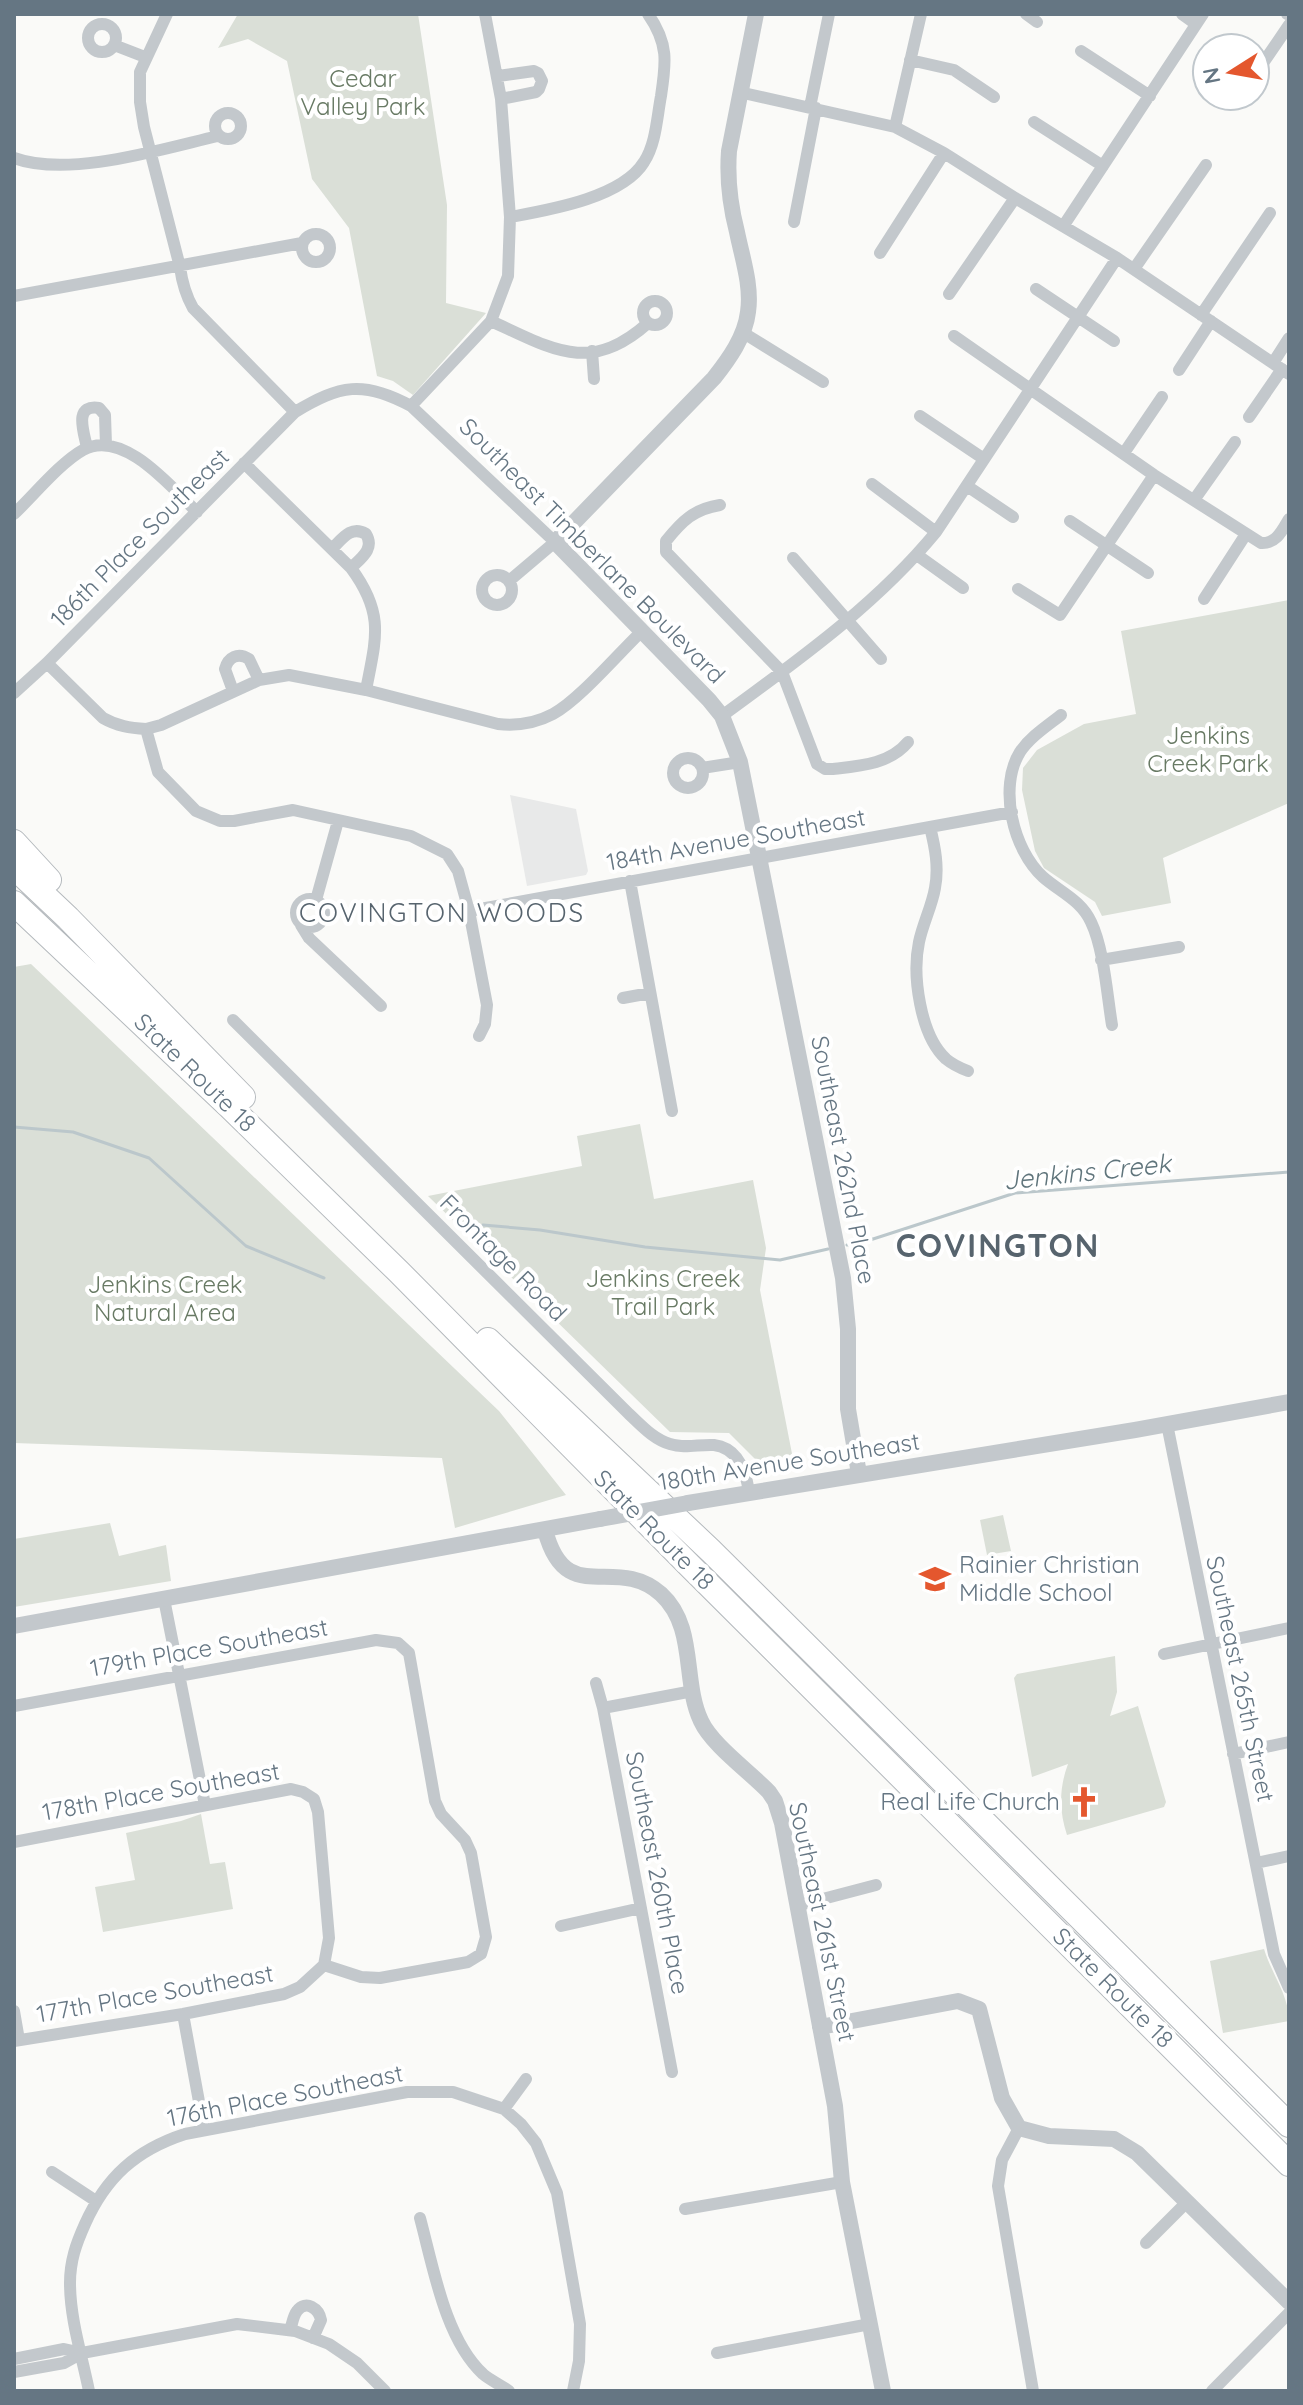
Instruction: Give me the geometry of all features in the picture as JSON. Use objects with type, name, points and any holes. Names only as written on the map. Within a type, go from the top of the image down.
[{"type":"highway","points":[[14,842],[232,1085]]},
{"type":"highway","name":"State Route 18","points":[[14,867],[232,1085],[364,1229],[689,1565],[1289,2164]]},
{"type":"highway","name":"State Route 18","points":[[14,904],[364,1229]]},
{"type":"highway","name":"State Route 18","points":[[403,1268],[711,1551],[1289,2125]]},
{"type":"street","points":[[167,14],[140,72],[140,102],[186,297],[193,308],[295,412]]},
{"type":"street","points":[[411,406],[491,321],[508,276],[510,217],[501,99],[485,14]]},
{"type":"street","points":[[510,217],[559,208],[592,197],[631,176],[644,163],[657,118],[666,55],[660,34],[648,14]]},
{"type":"street","points":[[509,581],[555,542],[714,378],[730,358],[742,332],[748,312],[747,285],[728,172],[739,92],[756,14]]},
{"type":"street","points":[[794,222],[829,14]]},
{"type":"street","points":[[895,127],[921,14]]},
{"type":"street","points":[[1064,225],[1200,19],[1182,14]]},
{"type":"street","points":[[1271,51],[1289,25]]},
{"type":"street","points":[[114,45],[145,57]]},
{"type":"street","points":[[1081,51],[1150,96]]},
{"type":"street","points":[[910,60],[954,70],[994,97]]},
{"type":"street","points":[[498,76],[534,71],[542,81],[536,92],[501,99]]},
{"type":"street","points":[[739,92],[895,127],[944,153],[1117,258],[1281,369]]},
{"type":"street","points":[[1034,122],[1103,166]]},
{"type":"street","points":[[14,158],[40,164],[109,161],[218,136]]},
{"type":"street","points":[[880,253],[944,153]]},
{"type":"street","points":[[1134,269],[1206,165]]},
{"type":"street","points":[[949,294],[1015,198]]},
{"type":"street","points":[[1179,370],[1206,318],[1270,213]]},
{"type":"street","points":[[14,296],[302,243]]},
{"type":"street","points":[[722,716],[848,621],[917,555],[967,486],[1117,258]]},
{"type":"street","points":[[1036,289],[1114,341]]},
{"type":"street","points":[[491,321],[554,350],[565,352],[616,346],[648,323]]},
{"type":"street","points":[[742,332],[823,382]]},
{"type":"street","points":[[954,336],[1154,475],[1261,543],[1268,543],[1278,536],[1289,519]]},
{"type":"street","points":[[1249,417],[1281,369],[1289,338]]},
{"type":"street","points":[[592,351],[594,379]]},
{"type":"street","name":"Southeast Timberlane Boulevard","points":[[295,412],[325,395],[348,389],[374,390],[394,397],[411,406],[555,542],[691,680],[722,716],[740,762],[758,858]]},
{"type":"street","points":[[1124,453],[1162,397]]},
{"type":"street","points":[[90,407],[99,408],[105,415],[98,446],[82,417],[90,407]]},
{"type":"street","name":"186th Place Southeast","points":[[14,693],[295,412]]},
{"type":"street","points":[[920,416],[984,459]]},
{"type":"street","points":[[1194,500],[1235,442]]},
{"type":"street","points":[[14,514],[74,455],[98,446],[123,450],[139,458],[197,512]]},
{"type":"street","points":[[244,463],[351,568],[364,585],[375,621],[374,648],[366,690]]},
{"type":"street","points":[[1018,589],[1060,615],[1154,475]]},
{"type":"street","points":[[872,484],[936,532]]},
{"type":"street","points":[[967,486],[1013,517]]},
{"type":"street","points":[[720,505],[698,510],[685,519],[666,541],[665,548],[669,557],[782,672],[800,714],[814,760],[825,769],[844,768],[886,759],[902,750],[908,742]]},
{"type":"street","points":[[1070,521],[1148,573]]},
{"type":"street","points":[[332,549],[352,531],[366,534],[369,548],[351,568]]},
{"type":"street","points":[[1204,599],[1246,534]]},
{"type":"street","points":[[917,555],[963,588]]},
{"type":"street","points":[[793,558],[881,659]]},
{"type":"street","points":[[47,663],[103,718],[120,726],[146,729],[161,725],[259,680],[289,675],[517,726],[553,714],[577,695],[641,632]]},
{"type":"street","points":[[233,691],[225,669],[229,659],[234,656],[249,659],[259,680]]},
{"type":"street","points":[[1061,715],[1032,738],[1016,760],[1011,776],[1012,812],[1021,844],[1034,868],[1082,907],[1091,922],[1112,1025]]},
{"type":"street","points":[[146,729],[158,772],[203,815],[220,821],[234,821],[293,810],[411,836],[447,854],[458,871],[469,911],[487,1005],[485,1024],[479,1036]]},
{"type":"street","points":[[702,768],[740,762]]},
{"type":"street","name":"184th Avenue Southeast","points":[[469,911],[1012,812]]},
{"type":"street","points":[[301,925],[315,926],[322,921],[324,912],[316,900],[338,821]]},
{"type":"street","points":[[930,827],[936,852],[936,879],[918,945],[919,996],[922,1014],[937,1048],[946,1058],[968,1071]]},
{"type":"street","name":"Southeast 262nd Place","points":[[758,858],[843,1278],[848,1329],[848,1409],[859,1474]]},
{"type":"street","points":[[630,881],[672,1111]]},
{"type":"street","points":[[316,900],[302,901],[296,908],[296,917],[309,938],[381,1006]]},
{"type":"street","points":[[1101,960],[1179,947]]},
{"type":"street","points":[[623,998],[650,993]]},
{"type":"street","name":"Frontage Road","points":[[233,1020],[629,1414],[654,1436],[673,1446],[713,1445],[725,1448],[743,1466],[749,1492]]},
{"type":"street","name":"180th Avenue Southeast","points":[[14,1626],[749,1492],[1289,1402]]},
{"type":"street","name":"Southeast 265th Street","points":[[1167,1424],[1274,1954],[1288,1984]]},
{"type":"street","name":"Southeast 261st Street","points":[[545,1530],[553,1556],[565,1570],[583,1576],[636,1579],[671,1605],[686,1645],[702,1723],[775,1801],[782,1823],[835,2106],[842,2182],[883,2391]]},
{"type":"street","points":[[164,1599],[205,1805]]},
{"type":"street","points":[[1164,1654],[1289,1628]]},
{"type":"street","name":"179th Place Southeast","points":[[14,1706],[376,1640],[398,1643],[409,1653],[435,1801],[441,1814],[465,1840],[471,1853],[486,1937],[481,1954],[468,1962],[380,1978],[361,1977],[324,1965]]},
{"type":"street","name":"Southeast 260th Place","points":[[596,1683],[672,2072]]},
{"type":"street","points":[[603,1708],[693,1691]]},
{"type":"street","points":[[1233,1754],[1289,1742]]},
{"type":"street","name":"178th Place Southeast","points":[[14,1842],[291,1789],[303,1792],[314,1799],[318,1812],[329,1938],[324,1965]]},
{"type":"street","points":[[1256,1863],[1289,1856]]},
{"type":"street","points":[[796,1906],[876,1885]]},
{"type":"street","points":[[561,1926],[641,1908]]},
{"type":"street","name":"177th Place Southeast","points":[[16,2041],[284,1994],[300,1987],[324,1965]]},
{"type":"street","points":[[820,2027],[958,2001],[979,2009],[1002,2098],[1019,2128],[1049,2136],[1114,2139],[1137,2153],[1289,2302]]},
{"type":"street","points":[[14,2011],[16,2041]]},
{"type":"street","points":[[183,2014],[204,2129]]},
{"type":"street","points":[[526,2079],[504,2109],[536,2143],[557,2193],[580,2324],[579,2361],[573,2391]]},
{"type":"street","name":"176th Place Southeast","points":[[89,2391],[71,2296],[70,2267],[75,2247],[96,2201],[119,2170],[133,2159],[167,2139],[204,2129],[407,2092],[453,2092],[504,2109]]},
{"type":"street","points":[[1019,2128],[1002,2160],[998,2186],[1033,2391]]},
{"type":"street","points":[[52,2172],[96,2201]]},
{"type":"street","points":[[685,2209],[842,2182]]},
{"type":"street","points":[[1146,2243],[1187,2202]]},
{"type":"street","points":[[420,2218],[446,2311],[462,2346],[482,2373],[509,2391]]},
{"type":"street","points":[[290,2330],[296,2312],[303,2306],[311,2306],[318,2311],[321,2320],[313,2338]]},
{"type":"street","points":[[1212,2391],[1289,2313]]},
{"type":"street","points":[[14,2372],[64,2363],[82,2353],[237,2324],[290,2330],[329,2344],[357,2363],[385,2391]]},
{"type":"street","points":[[717,2353],[870,2324]]},
{"type":"street","points":[[14,2359],[64,2349],[82,2353]]},
{"type":"shaded area","points":[[510,795],[576,809],[588,871],[586,875],[527,886]]},
{"type":"green space","name":"Cedar Valley Park","points":[[238,14],[418,14],[447,205],[446,303],[486,313],[413,395],[393,381],[377,376],[349,228],[312,179],[287,61],[248,39],[218,48]]},
{"type":"green space","name":"Jenkins Creek Park","points":[[1289,600],[1289,803],[1163,858],[1171,903],[1102,916],[1095,902],[1044,868],[1035,851],[1022,790],[1023,768],[1037,750],[1084,724],[1136,714],[1121,631]]},
{"type":"green space","name":"Jenkins Creek Natural Area","points":[[31,964],[499,1411],[566,1495],[455,1528],[442,1458],[14,1443],[14,967]]},
{"type":"green space","name":"Jenkins Creek Trail Park","points":[[640,1124],[654,1199],[753,1180],[766,1248],[760,1290],[795,1469],[770,1474],[729,1433],[670,1432],[428,1196],[582,1166],[577,1136]]},
{"type":"green space","points":[[1003,1515],[1011,1551],[987,1555],[980,1520]]},
{"type":"green space","points":[[110,1523],[119,1556],[166,1545],[171,1581],[14,1607],[14,1539]]},
{"type":"green space","points":[[1115,1656],[1117,1692],[1110,1716],[1138,1706],[1166,1802],[1164,1807],[1067,1835],[1061,1800],[1068,1764],[1032,1777],[1014,1678],[1017,1674]]},
{"type":"green space","points":[[201,1814],[210,1864],[225,1862],[233,1909],[103,1932],[95,1887],[135,1880],[126,1833]]},
{"type":"green space","points":[[1264,1949],[1283,1994],[1289,2021],[1223,2033],[1210,1961]]},
{"type":"waterway","name":"Jenkins Creek","points":[[14,1127],[73,1132],[149,1158],[246,1246],[324,1278]]},
{"type":"waterway","name":"Jenkins Creek","points":[[847,1245],[1015,1193],[1289,1172]]},
{"type":"waterway","name":"Jenkins Creek","points":[[483,1225],[540,1230],[645,1247],[780,1260],[828,1249]]},
{"type":"place","name":"Rainier Christian Middle School","points":[[935,1579]]},
{"type":"place","name":"Real Life Church","points":[[1084,1802]]},
{"type":"district","name":"COVINGTON WOODS","points":[[442,913]]},
{"type":"district","name":"COVINGTON","points":[[998,1246]]}]
